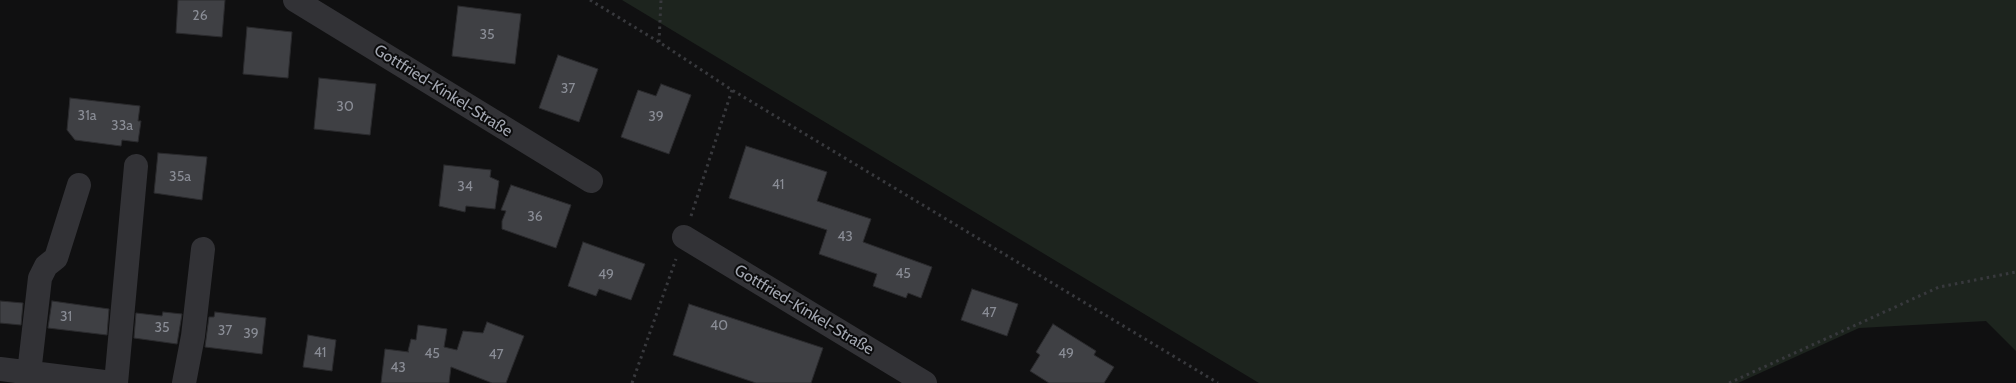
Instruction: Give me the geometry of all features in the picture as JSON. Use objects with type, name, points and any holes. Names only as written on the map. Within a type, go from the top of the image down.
[{"type":"street","name":"Gottfried-Kinkel-Straße","points":[[295,0],[591,182]]},
{"type":"street","points":[[116,383],[136,166]]},
{"type":"street","points":[[29,373],[40,278],[46,266],[56,258],[79,185]]},
{"type":"street","name":"Gottfried-Kinkel-Straße","points":[[684,237],[925,383]]},
{"type":"street","points":[[184,383],[193,336],[203,249]]},
{"type":"street","points":[[0,369],[112,383]]},
{"type":"path","points":[[590,0],[732,90],[1218,383]]},
{"type":"path","points":[[659,42],[661,0]]},
{"type":"path","points":[[684,237],[732,90]]},
{"type":"path","points":[[1729,383],[1940,287],[2016,272]]},
{"type":"path","points":[[632,383],[670,276]]},
{"type":"shaded area","points":[[622,0],[2016,0],[2016,351],[1986,321],[1859,328],[1738,383],[1259,383]]},
{"type":"building","points":[[178,0],[225,0],[222,37],[176,33]]},
{"type":"building","points":[[458,6],[521,14],[515,64],[452,56]]},
{"type":"building","points":[[247,27],[292,32],[288,78],[243,74]]},
{"type":"building","points":[[558,55],[598,69],[579,122],[539,108]]},
{"type":"building","points":[[319,78],[376,84],[370,135],[314,129]]},
{"type":"building","points":[[661,84],[691,95],[669,154],[621,137],[638,90],[656,96]]},
{"type":"building","points":[[70,98],[140,106],[138,121],[141,121],[138,142],[122,140],[121,146],[75,140],[67,130]]},
{"type":"building","points":[[746,146],[827,172],[817,201],[871,219],[863,242],[932,267],[921,298],[908,293],[906,298],[873,286],[877,274],[819,254],[827,230],[729,198]]},
{"type":"building","points":[[158,153],[207,157],[202,200],[154,193]]},
{"type":"building","points":[[444,165],[491,170],[490,177],[499,181],[495,209],[466,206],[465,212],[439,206]]},
{"type":"building","points":[[511,185],[571,205],[556,248],[502,229],[502,221],[506,211],[501,210]]},
{"type":"building","points":[[583,242],[645,264],[631,300],[599,289],[596,296],[568,286]]},
{"type":"building","points":[[972,289],[1018,304],[1007,336],[961,320]]},
{"type":"building","points":[[0,301],[23,303],[21,325],[0,323]]},
{"type":"building","points":[[52,301],[109,309],[107,335],[48,328]]},
{"type":"building","points":[[689,304],[823,348],[811,383],[756,383],[673,355]]},
{"type":"building","points":[[163,312],[182,314],[177,344],[134,338],[136,313],[162,316]]},
{"type":"building","points":[[215,312],[266,318],[262,354],[205,347],[209,317],[214,317]]},
{"type":"building","points":[[487,322],[524,336],[506,383],[492,383],[451,367],[449,383],[381,383],[385,349],[409,352],[411,339],[416,340],[418,325],[447,329],[444,347],[457,350],[463,331],[483,333]]},
{"type":"building","points":[[1053,324],[1096,351],[1094,355],[1114,367],[1104,383],[1049,383],[1030,371],[1040,355],[1036,352]]},
{"type":"building","points":[[308,335],[336,340],[332,371],[303,367]]}]
